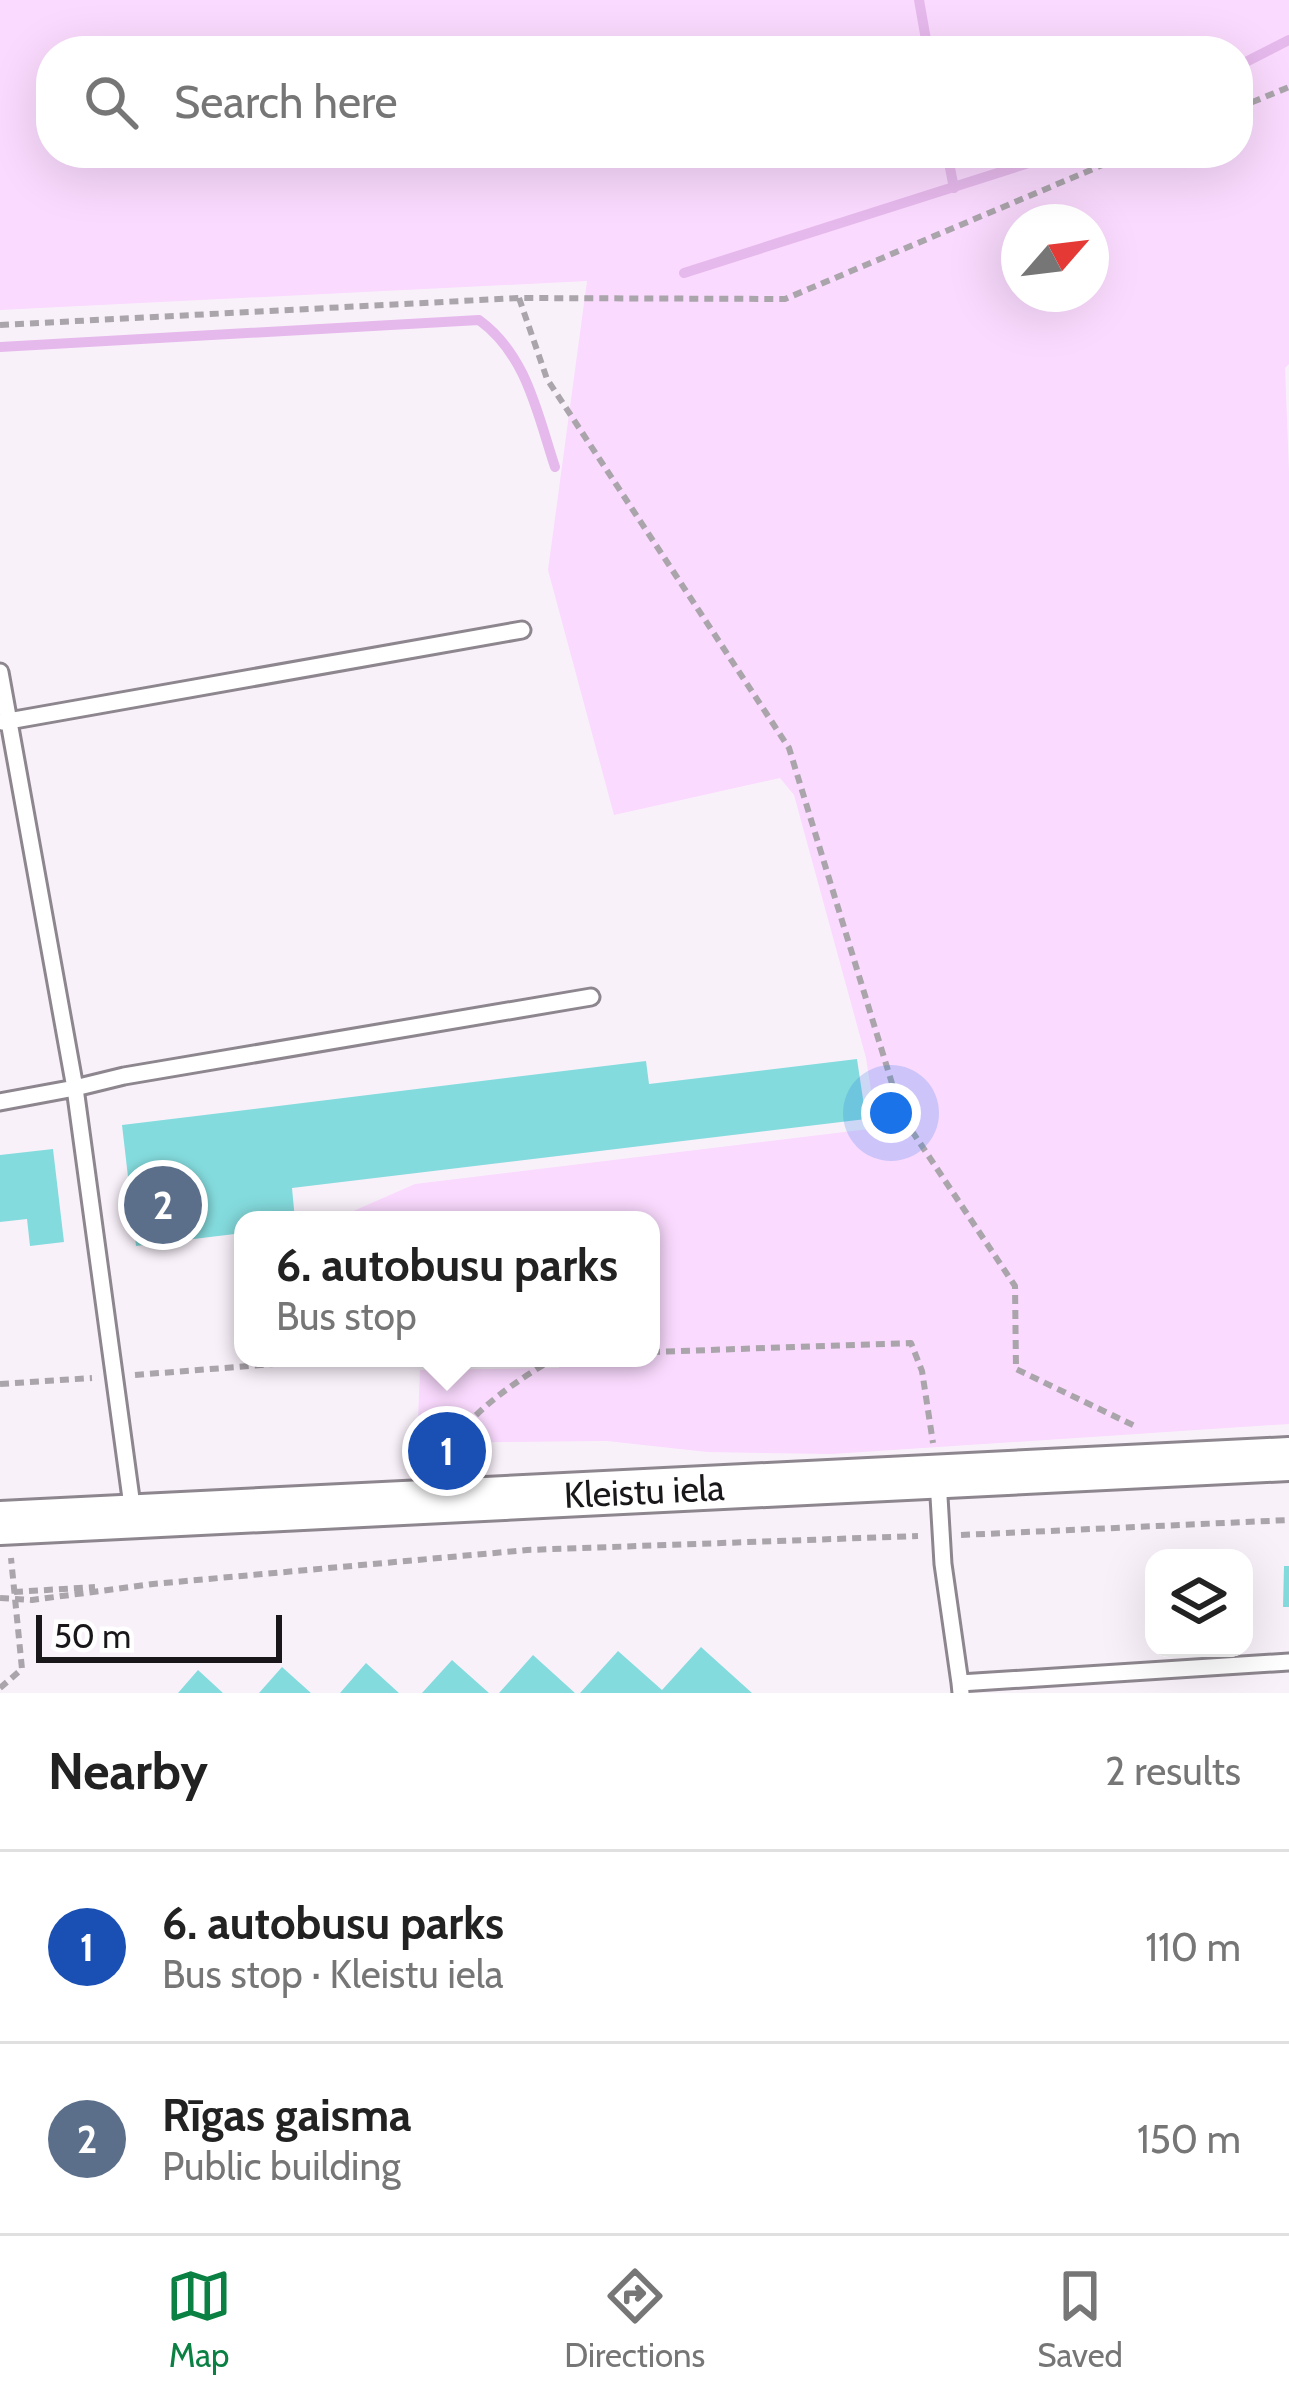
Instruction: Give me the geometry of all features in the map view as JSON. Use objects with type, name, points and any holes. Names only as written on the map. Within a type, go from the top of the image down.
[{"type":"main road","name":"Kleistu iela","points":[[4,1523],[1289,1459]]},
{"type":"lane","points":[[5,722],[522,630]]},
{"type":"lane","points":[[0,672],[5,722],[75,1088],[133,1516]]},
{"type":"lane","points":[[0,1102],[124,1076],[591,997]]},
{"type":"lane","points":[[938,1477],[961,1688],[1289,1662]]},
{"type":"path","points":[[1253,102],[1289,87]]},
{"type":"path","points":[[0,326],[519,298],[784,299],[1095,168]]},
{"type":"path","points":[[519,298],[547,379],[789,748],[902,1116],[1016,1286],[1016,1370],[1140,1428]]},
{"type":"path","points":[[660,1352],[910,1343],[922,1371],[938,1477]]},
{"type":"path","points":[[0,1384],[247,1367]]},
{"type":"path","points":[[448,1501],[447,1451],[478,1413],[539,1367]]},
{"type":"path","points":[[0,1598],[135,1582],[135,1586],[527,1550],[1289,1520]]},
{"type":"path","points":[[0,1688],[22,1669],[4,1523]]},
{"type":"shaded area","points":[[0,0],[1289,0],[1289,364],[1285,368],[1289,472],[1289,1424],[832,1454],[707,1452],[607,1441],[417,1443],[420,1370],[660,1367],[660,1211],[353,1211],[415,1184],[877,1128],[866,1058],[794,795],[780,778],[614,815],[548,570],[587,281],[0,310]]},
{"type":"building","points":[[857,1059],[866,1119],[292,1188],[294,1211],[234,1211],[234,1234],[136,1246],[122,1125],[646,1061],[649,1084]]},
{"type":"building","points":[[53,1149],[64,1242],[30,1246],[27,1219],[0,1222],[0,1155]]},
{"type":"building","points":[[1284,1566],[1289,1566],[1289,1607],[1283,1607]]},
{"type":"building","points":[[701,1647],[752,1693],[580,1693],[618,1651],[662,1690]]},
{"type":"building","points":[[533,1655],[575,1693],[499,1693]]},
{"type":"building","points":[[452,1660],[489,1693],[422,1693]]},
{"type":"building","points":[[366,1663],[399,1693],[340,1693]]},
{"type":"building","points":[[282,1667],[311,1693],[259,1693]]},
{"type":"building","points":[[198,1670],[223,1693],[178,1693]]},
{"type":"waterway","points":[[919,0],[925,36]]},
{"type":"waterway","points":[[1253,58],[1289,40]]},
{"type":"waterway","points":[[950,168],[954,188]]},
{"type":"waterway","points":[[684,273],[1013,168]]},
{"type":"waterway","points":[[0,347],[479,320],[509,350],[519,368],[555,467]]},
{"type":"place","name":"Rīgas gaisma","points":[[163,1205]]},
{"type":"place","name":"6. autobusu parks","points":[[447,1451]]}]
